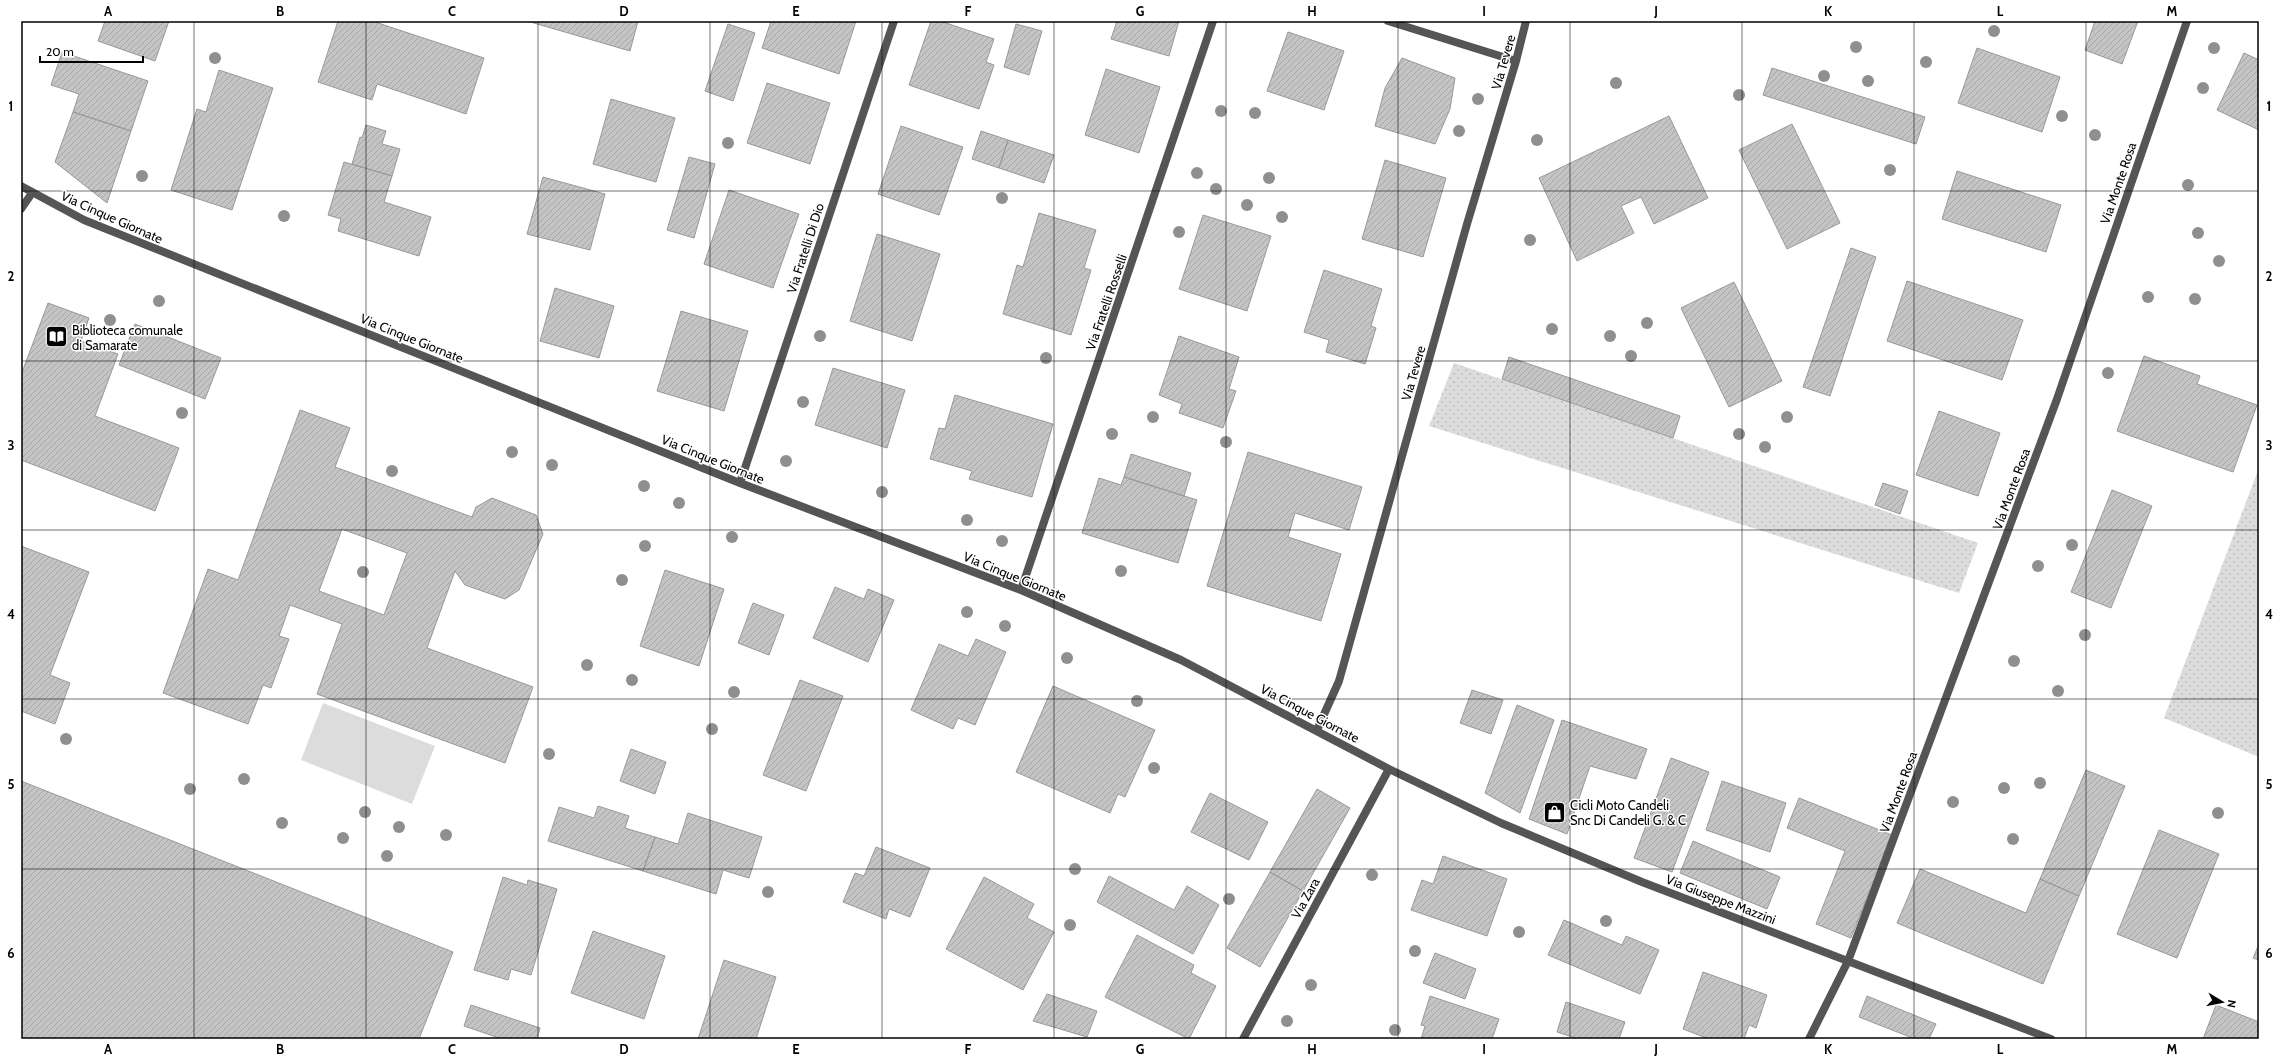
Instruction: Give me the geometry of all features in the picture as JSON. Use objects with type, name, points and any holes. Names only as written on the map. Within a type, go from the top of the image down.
[{"type":"street","name":"Via Fratelli Di Dio","points":[[740,483],[894,21]]},
{"type":"street","name":"Via Fratelli Rosselli","points":[[1021,590],[1213,21]]},
{"type":"street","points":[[1388,21],[1516,61]]},
{"type":"street","name":"Via Tevere","points":[[1317,730],[1339,681],[1467,224],[1516,61],[1526,21]]},
{"type":"street","name":"Via Monte Rosa","points":[[1809,1039],[1848,961],[2057,399],[2187,21]]},
{"type":"street","name":"Via Cinque Giornate","points":[[21,186],[84,220],[740,483],[1021,590],[1181,660],[1389,769]]},
{"type":"street","points":[[21,209],[32,193]]},
{"type":"street","name":"Via Giuseppe Mazzini","points":[[1389,769],[1508,826],[1642,882],[2051,1039]]},
{"type":"street","name":"Via Zara","points":[[1242,1039],[1389,769]]},
{"type":"shaded area","points":[[1454,363],[1978,543],[1959,593],[1429,426]]},
{"type":"shaded area","points":[[2259,468],[2259,757],[2164,718]]},
{"type":"shaded area","points":[[323,703],[435,746],[412,804],[301,760]]},
{"type":"building","points":[[105,21],[169,21],[155,61],[98,41]]},
{"type":"building","points":[[338,21],[372,21],[484,58],[466,114],[377,84],[372,100],[318,82]]},
{"type":"building","points":[[527,21],[638,21],[630,51]]},
{"type":"building","points":[[771,21],[856,21],[839,74],[762,48]]},
{"type":"building","points":[[931,21],[940,21],[994,39],[986,62],[994,65],[979,109],[909,85]]},
{"type":"building","points":[[1117,21],[1179,21],[1169,56],[1111,39]]},
{"type":"building","points":[[2095,21],[2138,21],[2122,64],[2085,50]]},
{"type":"building","points":[[728,24],[755,33],[733,101],[705,91]]},
{"type":"building","points":[[1016,24],[1042,31],[1029,75],[1004,67]]},
{"type":"building","points":[[1288,32],[1344,51],[1324,110],[1267,91]]},
{"type":"building","points":[[1977,48],[2060,77],[2042,132],[1958,103]]},
{"type":"building","points":[[62,52],[148,81],[131,131],[73,112],[79,94],[51,85]]},
{"type":"building","points":[[2244,53],[2259,60],[2259,130],[2217,110]]},
{"type":"building","points":[[1402,58],[1455,78],[1450,109],[1435,144],[1375,126],[1385,88]]},
{"type":"building","points":[[1772,68],[1925,117],[1916,144],[1763,95]]},
{"type":"building","points":[[1106,69],[1160,87],[1139,153],[1085,135]]},
{"type":"building","points":[[219,70],[273,88],[232,210],[171,190],[197,109],[206,112]]},
{"type":"building","points":[[767,83],[830,103],[810,164],[747,143]]},
{"type":"building","points":[[611,99],[675,118],[656,182],[593,164]]},
{"type":"building","points":[[73,112],[131,131],[107,203],[55,162]]},
{"type":"building","points":[[1669,116],[1708,198],[1654,224],[1641,197],[1621,206],[1634,233],[1577,261],[1539,178]]},
{"type":"building","points":[[1792,124],[1840,223],[1787,249],[1739,150]]},
{"type":"building","points":[[366,125],[386,131],[382,144],[400,149],[392,176],[352,164],[360,137],[362,138]]},
{"type":"building","points":[[901,126],[963,147],[939,215],[878,194]]},
{"type":"building","points":[[981,131],[1008,140],[999,168],[972,159]]},
{"type":"building","points":[[1008,140],[1054,155],[1044,183],[999,168]]},
{"type":"building","points":[[689,157],[715,164],[694,238],[667,230]]},
{"type":"building","points":[[1385,160],[1446,178],[1423,257],[1362,239]]},
{"type":"building","points":[[344,162],[392,176],[384,202],[431,217],[419,256],[338,231],[341,219],[328,215]]},
{"type":"building","points":[[1957,171],[2061,205],[2046,252],[1942,219]]},
{"type":"building","points":[[543,177],[605,194],[590,250],[527,234]]},
{"type":"building","points":[[729,190],[799,214],[773,288],[704,264]]},
{"type":"building","points":[[1039,213],[1096,230],[1084,268],[1091,270],[1071,335],[1003,314],[1017,265],[1023,267]]},
{"type":"building","points":[[1203,215],[1271,236],[1247,311],[1179,289]]},
{"type":"building","points":[[877,234],[940,254],[912,341],[850,321]]},
{"type":"building","points":[[1851,248],[1876,257],[1830,396],[1803,387]]},
{"type":"building","points":[[1324,270],[1382,289],[1371,326],[1376,328],[1365,364],[1326,352],[1329,340],[1304,332]]},
{"type":"building","points":[[1907,281],[2023,320],[2002,380],[1887,341]]},
{"type":"building","points":[[1734,282],[1782,381],[1729,407],[1681,308]]},
{"type":"building","points":[[555,288],[614,306],[599,358],[540,341]]},
{"type":"building","points":[[48,303],[89,318],[81,341],[118,354],[95,416],[179,448],[155,511],[21,460],[21,375]]},
{"type":"building","points":[[681,311],[748,331],[724,411],[657,391]]},
{"type":"building","points":[[135,324],[221,358],[205,399],[119,365]]},
{"type":"building","points":[[1179,336],[1239,357],[1229,389],[1236,391],[1223,428],[1179,413],[1182,404],[1159,395]]},
{"type":"building","points":[[2144,356],[2200,376],[2197,384],[2257,405],[2233,472],[2117,431]]},
{"type":"building","points":[[1509,357],[1680,416],[1673,438],[1502,379]]},
{"type":"building","points":[[833,368],[905,390],[887,448],[815,425]]},
{"type":"building","points":[[955,395],[1053,424],[1032,497],[969,479],[972,471],[930,459],[939,428],[945,429]]},
{"type":"building","points":[[300,410],[350,428],[335,467],[472,517],[476,507],[492,498],[536,515],[543,534],[519,590],[505,599],[465,585],[455,571],[427,648],[533,687],[505,763],[317,694],[342,624],[290,605],[279,636],[289,639],[271,688],[263,685],[248,724],[163,693],[208,569],[238,580]],"holes":[[[342,529],[407,553],[384,615],[319,591]]]},
{"type":"building","points":[[1939,411],[2000,433],[1978,496],[1916,475]]},
{"type":"building","points":[[1248,452],[1362,487],[1349,530],[1295,513],[1288,537],[1341,554],[1321,621],[1207,586]]},
{"type":"building","points":[[1131,454],[1191,473],[1184,496],[1124,477]]},
{"type":"building","points":[[1124,477],[1197,500],[1178,563],[1082,533],[1099,478],[1121,485]]},
{"type":"building","points":[[1883,483],[1908,491],[1900,514],[1875,505]]},
{"type":"building","points":[[2112,490],[2152,506],[2111,608],[2071,592]]},
{"type":"building","points":[[21,546],[89,572],[50,675],[70,683],[55,724],[21,711]]},
{"type":"building","points":[[665,570],[724,589],[699,666],[640,646]]},
{"type":"building","points":[[835,587],[864,599],[868,589],[894,600],[868,662],[813,638]]},
{"type":"building","points":[[753,603],[784,615],[769,655],[738,643]]},
{"type":"building","points":[[976,639],[1006,652],[975,725],[958,718],[953,729],[911,710],[939,644],[968,656]]},
{"type":"building","points":[[800,680],[843,696],[806,791],[763,775]]},
{"type":"building","points":[[1053,686],[1155,730],[1125,797],[1118,794],[1110,813],[1016,772]]},
{"type":"building","points":[[1472,690],[1503,700],[1491,734],[1460,723]]},
{"type":"building","points":[[1517,705],[1554,720],[1520,813],[1485,793]]},
{"type":"building","points":[[1562,720],[1647,749],[1636,779],[1590,766],[1567,834],[1529,819]]},
{"type":"building","points":[[631,749],[666,762],[655,794],[620,781]]},
{"type":"building","points":[[1671,758],[1709,772],[1672,872],[1634,858]]},
{"type":"building","points":[[2086,770],[2125,786],[2079,896],[2040,879]]},
{"type":"building","points":[[21,781],[453,952],[419,1039],[21,1039]]},
{"type":"building","points":[[1722,781],[1786,803],[1770,852],[1706,830]]},
{"type":"building","points":[[1317,789],[1350,808],[1303,891],[1270,872]]},
{"type":"building","points":[[1210,793],[1268,822],[1249,860],[1191,832]]},
{"type":"building","points":[[1799,798],[1892,835],[1851,938],[1816,924],[1845,851],[1787,828]]},
{"type":"building","points":[[598,806],[629,816],[625,828],[655,837],[643,871],[548,841],[559,807],[594,818]]},
{"type":"building","points":[[688,813],[762,837],[749,878],[723,870],[716,894],[643,871],[655,837],[678,844]]},
{"type":"building","points":[[2159,830],[2219,854],[2177,958],[2117,934]]},
{"type":"building","points":[[1693,841],[1780,877],[1767,909],[1680,873]]},
{"type":"building","points":[[876,847],[930,868],[910,917],[889,909],[886,919],[843,902],[855,873],[864,876]]},
{"type":"building","points":[[1443,856],[1507,879],[1487,936],[1411,910],[1422,880],[1433,884]]},
{"type":"building","points":[[1920,869],[2026,913],[2040,879],[2079,896],[2043,984],[1897,923]]},
{"type":"building","points":[[1270,872],[1303,891],[1260,967],[1227,948]]},
{"type":"building","points":[[1109,876],[1174,910],[1187,886],[1219,905],[1193,954],[1097,902]]},
{"type":"building","points":[[503,877],[527,885],[528,880],[557,889],[531,975],[511,969],[508,980],[474,970]]},
{"type":"building","points":[[984,877],[1034,904],[1027,918],[1054,932],[1023,990],[946,949]]},
{"type":"building","points":[[1564,920],[1622,945],[1626,936],[1659,950],[1640,994],[1548,955]]},
{"type":"building","points":[[593,931],[665,956],[644,1019],[571,993]]},
{"type":"building","points":[[1137,935],[1194,965],[1191,973],[1216,986],[1189,1039],[1105,997]]},
{"type":"building","points":[[2259,944],[2259,960],[2253,958]]},
{"type":"building","points":[[1435,953],[1476,969],[1465,999],[1423,983]]},
{"type":"building","points":[[724,960],[776,977],[756,1039],[698,1039]]},
{"type":"building","points":[[1703,972],[1767,995],[1756,1028],[1749,1025],[1744,1039],[1709,1039],[1683,1029]]},
{"type":"building","points":[[1047,994],[1097,1011],[1087,1037],[1033,1021]]},
{"type":"building","points":[[1430,996],[1499,1019],[1492,1039],[1421,1039],[1425,1026],[1421,1025]]},
{"type":"building","points":[[1867,996],[1936,1024],[1929,1039],[1915,1039],[1859,1017]]},
{"type":"building","points":[[1566,1002],[1625,1022],[1619,1039],[1579,1039],[1557,1032]]},
{"type":"building","points":[[471,1005],[540,1028],[537,1039],[502,1039],[464,1026]]},
{"type":"building","points":[[2216,1005],[2259,1022],[2259,1039],[2203,1039]]},
{"type":"place","name":"Biblioteca comunale di Samarate","points":[[57,337]]},
{"type":"place","name":"Cicli Moto Candeli Snc Di Candeli G. & C","points":[[1554,812]]}]
